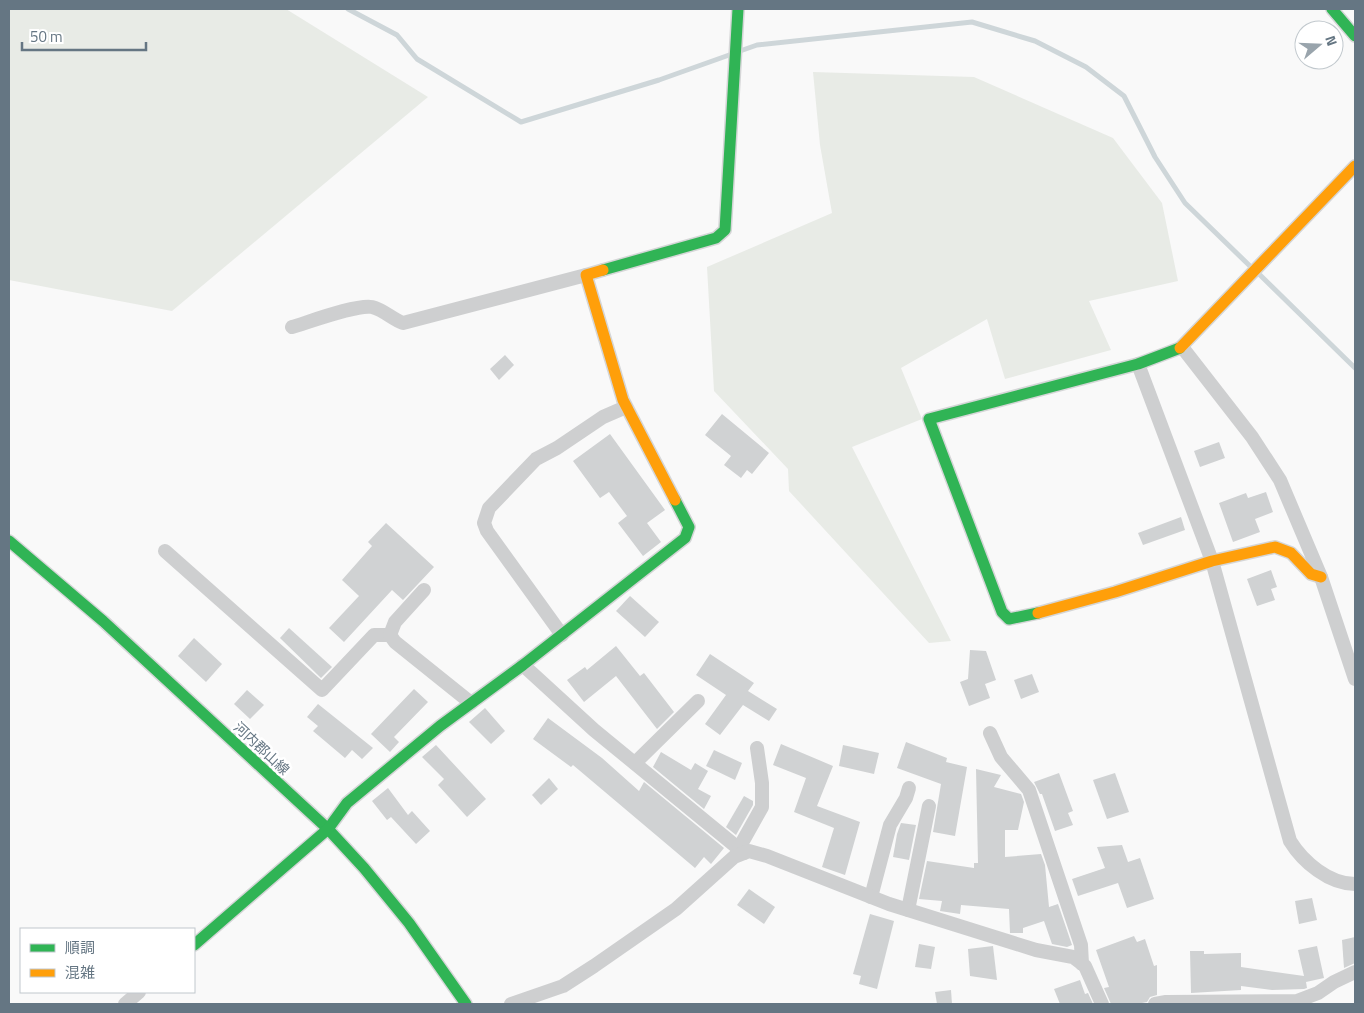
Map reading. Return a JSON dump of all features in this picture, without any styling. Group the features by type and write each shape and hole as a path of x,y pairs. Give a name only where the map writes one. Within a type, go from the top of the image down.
{"street":[{"path":"292,327 366,307 380,310 392,319 403,323 586,275 716,238 725,230 738,9"},
{"path":"1332,9 1355,36"},
{"path":"1321,577 1315,577 1291,553 1282,548 1275,547 1212,561 1115,592 1013,620 1005,617 930,419 1138,364 1182,347 1355,166"},
{"path":"195,944 328,829 347,803 440,726 675,549 688,533 687,522 626,407 586,275"},
{"path":"1182,347 1268,459 1287,495 1321,577 1355,678"},
{"path":"1138,364 1212,561 1290,841 1297,853 1318,871 1346,884 1355,884"},
{"path":"562,635 487,532 485,517 489,508 536,458 557,448 603,417 626,407"},
{"name":"河内郡山線","path":"9,541 103,621 328,829 364,868 409,923 466,1004"},
{"path":"165,551 322,690 374,635 390,635"},
{"path":"390,635 395,622 424,590"},
{"path":"390,635 395,642 472,703"},
{"path":"523,665 594,730 741,851 753,851 908,910 1036,950 1073,957 1082,964 1093,978 1102,1004"},
{"path":"635,763 698,701"},
{"path":"990,732 1001,757 1029,790 1081,944 1084,960 1082,964"},
{"path":"511,1004 563,986 589,970 658,923 741,851 762,807 762,783 757,748"},
{"path":"870,896 890,826 906,798 909,788"},
{"path":"908,910 929,806"},
{"path":"1155,1004 1166,1002 1297,1001 1318,993 1334,982 1355,972"},
{"path":"124,1004 138,993"}],"shaded area":[{"path":"9,9 286,9 428,97 172,311 9,280"},
{"path":"813,72 974,77 1113,138 1162,203 1178,281 1089,301 1111,350 1005,379 987,319 901,368 922,419 852,447 951,641 929,643 789,491 788,469 714,391 707,267 832,213 820,145"}],"building":[{"path":"505,355 514,365 499,380 490,369"},
{"path":"722,414 769,453 752,474 747,470 741,478 724,465 731,456 705,435"},
{"path":"610,434 665,510 647,523 661,542 643,556 618,523 627,516 609,492 600,498 573,461"},
{"path":"1219,442 1225,458 1200,467 1194,451"},
{"path":"1266,492 1273,512 1255,519 1260,532 1233,542 1219,503 1246,493 1248,498"},
{"path":"1181,517 1185,530 1143,545 1138,533"},
{"path":"386,523 434,567 403,600 392,590 344,642 329,628 359,596 342,580 372,546 368,542"},
{"path":"1271,570 1277,587 1271,589 1275,600 1257,606 1247,579"},
{"path":"630,596 659,622 645,637 616,611"},
{"path":"289,628 332,667 321,678 280,638"},
{"path":"194,638 222,664 206,682 178,656"},
{"path":"616,646 640,676 644,673 674,712 657,729 616,676 584,702 567,680 585,667 587,670"},
{"path":"970,650 986,651 996,680 985,684 990,698 969,706 960,682 968,679"},
{"path":"710,654 754,683 748,691 777,709 769,721 743,705 720,735 705,724 726,695 696,675"},
{"path":"1032,674 1039,692 1021,699 1014,680"},
{"path":"414,689 428,702 394,737 399,742 390,752 371,734"},
{"path":"247,690 264,705 250,719 234,704"},
{"path":"318,704 373,748 362,759 352,750 345,758 313,731 318,726 307,717"},
{"path":"485,708 505,731 491,744 469,722"},
{"path":"548,718 602,758 639,791 644,782 724,848 711,864 704,857 695,868 573,765 571,767 533,739"},
{"path":"906,742 947,758 946,762 967,767 955,836 933,832 941,784 897,768"},
{"path":"781,744 833,766 817,806 860,822 845,875 822,867 834,828 794,812 806,778 773,765"},
{"path":"436,745 486,799 467,817 438,785 444,779 422,757"},
{"path":"843,745 879,753 874,774 839,766"},
{"path":"714,750 742,763 735,780 706,766"},
{"path":"661,752 691,770 695,763 708,771 698,789 711,796 704,809 653,767"},
{"path":"976,769 1001,775 994,787 1021,794 1024,802 1018,830 1005,830 1005,857 1041,854 1045,865 1049,907 1058,904 1072,945 1067,947 1052,944 1044,921 1023,928 1023,933 1010,933 1009,909 961,905 960,914 940,911 942,901 919,899 927,861 974,868 974,863 978,863"},
{"path":"1059,773 1073,811 1068,813 1073,825 1055,831 1042,794 1040,794 1034,782"},
{"path":"1115,773 1129,812 1107,819 1093,780"},
{"path":"549,778 558,789 541,805 532,795"},
{"path":"388,788 408,815 412,811 430,831 416,844 391,817 387,820 372,801"},
{"path":"744,796 753,801 753,805 736,835 726,827"},
{"path":"901,823 916,825 909,860 893,857"},
{"path":"1122,845 1128,862 1140,858 1154,899 1127,908 1118,883 1078,896 1072,879 1105,868 1097,847"},
{"path":"749,889 775,907 764,924 737,905"},
{"path":"1312,898 1317,920 1299,924 1295,901"},
{"path":"870,914 894,921 877,989 859,984 861,976 853,974"},
{"path":"1134,936 1137,942 1145,939 1154,966 1157,965 1157,995 1150,997 1147,1002 1137,1004 1111,1004 1104,988 1109,987 1096,950"},
{"path":"1355,937 1355,963 1344,968 1342,940"},
{"path":"919,944 935,947 931,969 915,967"},
{"path":"993,946 997,980 970,976 968,949"},
{"path":"1317,946 1324,978 1306,982 1307,988 1272,990 1241,986 1241,990 1191,993 1190,951 1204,951 1204,954 1241,953 1241,967 1304,976 1298,950"},
{"path":"1080,980 1085,994 1088,993 1093,1004 1060,1004 1054,989"},
{"path":"951,990 952,1004 937,1004 935,992"}],"waterway":[{"path":"348,9 397,35 417,59 521,122 659,80 732,54"},
{"path":"740,51 757,45 972,22 1035,41 1086,67 1124,96 1155,157 1185,203 1252,268"},
{"path":"1258,273 1355,368"}],"traffic: fast":[{"path":"603,270 716,238 725,230 738,9"},
{"path":"1332,9 1355,36"},
{"path":"1038,613 1009,619 1002,612 929,419 1138,364 1180,348"},
{"path":"195,944 328,829 347,803 440,726 523,665 685,538 689,527 675,500"},
{"path":"9,541 103,621 328,829 364,868 409,923 466,1004"}],"traffic: slow":[{"path":"1180,348 1355,166"},
{"path":"603,270 586,275 623,400 675,500"},
{"path":"1038,613 1115,592 1212,561 1275,547 1291,553 1311,574 1321,577"}]}
